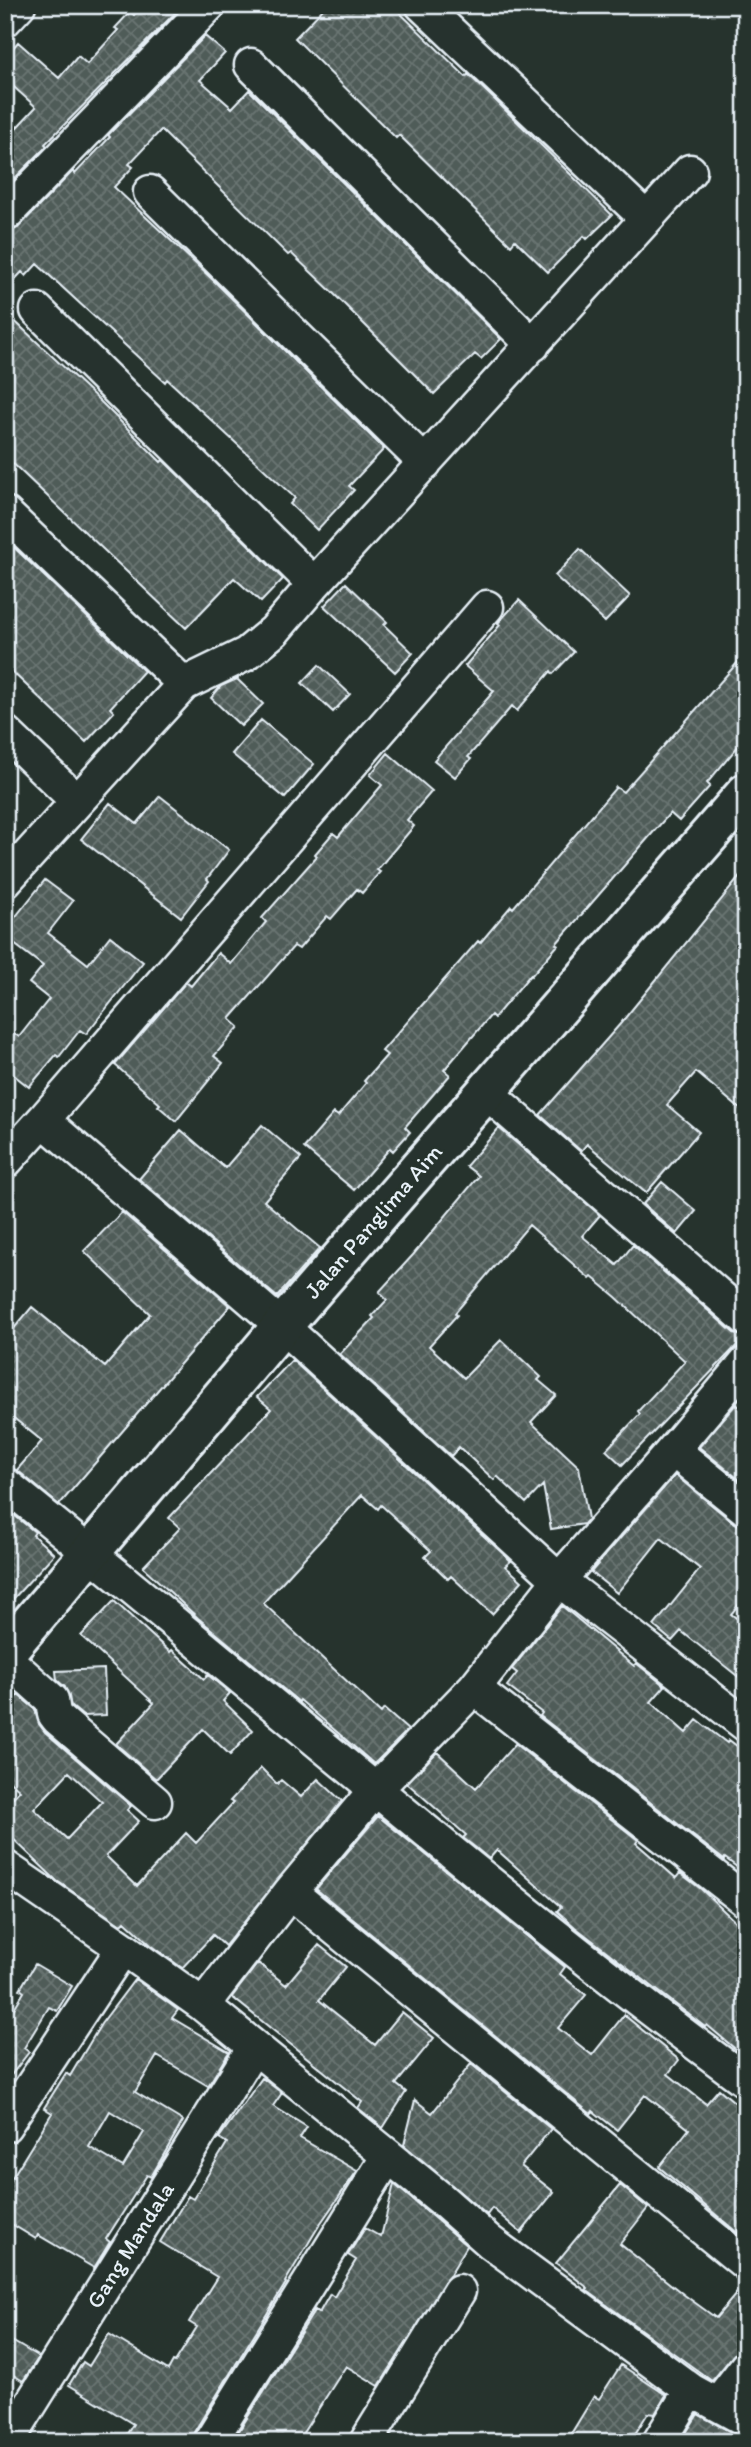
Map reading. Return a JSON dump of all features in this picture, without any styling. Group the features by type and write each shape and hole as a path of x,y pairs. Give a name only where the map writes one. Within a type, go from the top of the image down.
{"street":[{"path":"5,20 19,5"},
{"path":"5,215 209,5"},
{"path":"422,5 646,218"},
{"path":"251,65 533,345"},
{"path":"5,881 184,684 246,654 274,631 314,583 690,171"},
{"path":"150,192 425,463"},
{"path":"37,310 314,583"},
{"path":"5,513 184,684"},
{"path":"5,1162 487,607"},
{"path":"5,732 77,801"},
{"name":"Jalan Panglima Aim","path":"5,1656 89,1552 282,1326 746,793"},
{"path":"486,1092 746,1319"},
{"path":"43,1120 282,1326 559,1580 746,1725"},
{"path":"203,2006 290,1892 375,1790 474,1688 559,1580 746,1363"},
{"path":"673,1450 746,1509"},
{"path":"5,1484 375,1790 635,1999 746,2081"},
{"path":"5,1656 52,1700 57,1718 155,1802"},
{"path":"474,1688 746,1902"},
{"path":"5,1867 203,2006 440,2197 489,2242 705,2397 746,2420"},
{"path":"290,1892 746,2264"},
{"path":"5,2126 123,1948"},
{"name":"Gang Mandala","path":"7,2442 254,2048"},
{"path":"210,2442 388,2157"},
{"path":"366,2442 459,2291"},
{"path":"659,2442 705,2397 746,2367"}],"building":[{"path":"143,5 183,5 5,188 5,140 36,107 5,79 5,57 18,42 59,78 78,56 87,64 118,30 115,28 130,12 134,15"},
{"path":"327,5 392,5 466,77 468,74 612,215 587,239 584,236 548,272 515,240 511,245 399,135 396,138 295,38"},
{"path":"205,36 225,53 200,80 232,108 249,90 501,339 481,359 475,354 434,394 332,292 291,253 288,255 161,130 129,164 133,167 114,187 215,282 384,449 349,486 354,490 317,530 290,504 295,498 167,379 165,382 37,264 26,276 22,272 5,290 5,233 18,228 73,171 75,174 110,137 108,135"},
{"path":"5,312 161,462 163,460 283,579 261,602 234,578 186,628 5,456"},
{"path":"5,539 144,671 110,708 114,712 86,742 5,665"},
{"path":"580,549 630,596 605,622 555,576"},
{"path":"346,583 387,622 384,625 413,653 395,672 324,606"},
{"path":"519,600 574,652 553,674 551,671 517,711 512,706 468,757 471,759 455,777 434,760 494,691 465,666"},
{"path":"746,653 746,737 707,783 710,786 679,821 670,813 494,1018 491,1015 444,1070 450,1075 405,1127 410,1132 393,1151 390,1148 354,1190 304,1148 334,1113 338,1116 366,1083 364,1081 387,1055 382,1051 478,941 480,943 511,906 513,908 616,787 623,792"},
{"path":"319,665 350,694 333,712 302,683"},
{"path":"237,679 263,704 241,726 211,698 221,686"},
{"path":"261,720 314,764 285,798 232,754"},
{"path":"388,753 432,791 407,820 414,826 377,870 380,872 362,893 357,889 331,919 327,916 299,949 294,946 230,1019 239,1027 214,1056 223,1063 176,1121 115,1065 186,982 191,986 218,953 231,964 266,922 262,918 317,856 315,854 333,833 338,837 382,785 370,775"},
{"path":"160,796 229,850 181,917 81,839 110,803 137,824"},
{"path":"746,869 746,1114 696,1072 667,1105 699,1132 646,1193 587,1144 581,1151 540,1115 621,1023"},
{"path":"45,880 73,901 48,933 88,964 110,936 143,962 86,1034 80,1030 59,1057 56,1055 29,1087 5,1068 5,1027 19,1037 49,999 29,983 43,966 5,937 5,930"},
{"path":"262,1125 301,1158 264,1201 320,1248 277,1297 139,1179 181,1130 225,1168"},
{"path":"499,1128 600,1215 582,1236 617,1265 633,1245 734,1333 745,1337 622,1465 606,1450 685,1361 616,1297 592,1277 590,1279 529,1225 429,1346 464,1378 501,1340 541,1377 538,1380 556,1395 531,1422 579,1467 588,1519 584,1524 551,1529 543,1485 526,1503 497,1476 494,1480 459,1447 451,1456 340,1354 387,1300 379,1292 479,1176 466,1166"},
{"path":"662,1182 696,1211 677,1234 643,1204"},
{"path":"122,1212 230,1306 59,1505 17,1470 42,1441 5,1411 5,1339 32,1307 105,1367 150,1314 84,1251"},
{"path":"292,1360 511,1561 505,1566 522,1581 492,1614 451,1576 448,1579 425,1557 431,1551 381,1505 378,1509 362,1495 263,1603 381,1713 384,1709 408,1730 374,1764 198,1618 143,1567 180,1528 169,1518 271,1409 257,1397"},
{"path":"736,1404 746,1412 746,1485 699,1447"},
{"path":"675,1475 734,1523 746,1527 746,1596 731,1614 746,1625 746,1683 681,1631 672,1641 654,1626 700,1569 661,1538 617,1593 591,1572"},
{"path":"5,1508 35,1532 33,1535 54,1554 5,1608"},
{"path":"114,1601 204,1679 208,1675 230,1693 223,1701 253,1730 230,1755 203,1729 156,1779 116,1744 154,1703 81,1636"},
{"path":"562,1606 634,1666 636,1663 665,1686 651,1702 686,1733 697,1720 727,1743 729,1740 746,1753 746,1874 725,1858 724,1860 540,1716 542,1713 507,1686 517,1673 512,1669"},
{"path":"104,1669 106,1715 83,1716 71,1706 65,1687 57,1680 56,1671"},
{"path":"18,1695 35,1709 39,1724 45,1732 131,1806 127,1810 139,1821 106,1856 137,1886 186,1833 196,1843 261,1768 277,1784 281,1780 301,1797 318,1779 342,1801 225,1946 213,1935 182,1968 125,1921 121,1925 57,1881 5,1831 5,1806 20,1790 5,1777 5,1708","holes":["69,1772 102,1802 67,1839 34,1809"]},
{"path":"515,1744 638,1840 636,1843 676,1878 680,1873 701,1889 746,1932 746,2058 707,2025 705,2027 575,1927 557,1911 561,1907 497,1850 489,1859 463,1838 466,1835 407,1783 437,1752 476,1788"},
{"path":"378,1816 565,1967 560,1974 586,1995 558,2028 592,2055 624,2015 679,2060 668,2074 706,2104 719,2089 746,2112 746,2240 659,2167 689,2129 645,2095 617,2130 593,2111 591,2114 316,1889"},
{"path":"319,1945 346,1967 319,2000 375,2045 402,2012 434,2038 396,2084 406,2092 383,2128 358,2108 362,2102 232,1997 258,1963 286,1985"},
{"path":"35,1964 72,1986 57,2011 49,2007 24,2048 29,2052 5,2083 5,2023 24,1992 20,1989"},
{"path":"135,1979 178,2010 172,2018 229,2052 208,2086 157,2056 135,2092 183,2121 151,2177 147,2175 106,2239 110,2242 94,2268 38,2235 36,2239 5,2220 5,2189 52,2113 44,2108 66,2073 70,2076 101,2024","holes":["110,2111 144,2132 123,2167 89,2147"]},
{"path":"471,2064 551,2129 521,2166 554,2192 521,2233 492,2208 487,2215 404,2145 415,2100 432,2113"},
{"path":"262,2078 282,2093 273,2106 307,2127 300,2138 357,2171 320,2224 194,2432 192,2442 122,2442 133,2424 69,2385 83,2362 89,2366 109,2334 168,2370 173,2361 175,2362 197,2327 189,2322 217,2277 160,2242 188,2196 193,2199 227,2143 219,2138"},
{"path":"394,2184 467,2246 449,2276 379,2386 346,2366 297,2442 232,2442 315,2310 319,2313 330,2294 334,2297 356,2260 348,2255 365,2228 381,2237"},
{"path":"620,2185 648,2208 620,2244 683,2294 716,2318 746,2282 746,2340 712,2381 586,2290 588,2288 556,2263"},
{"path":"5,2337 39,2357 23,2381 5,2370"},
{"path":"621,2365 666,2395 655,2414 648,2413 630,2442 566,2442 594,2396 599,2399"},
{"path":"698,2414 746,2442 699,2442 686,2433"}]}
